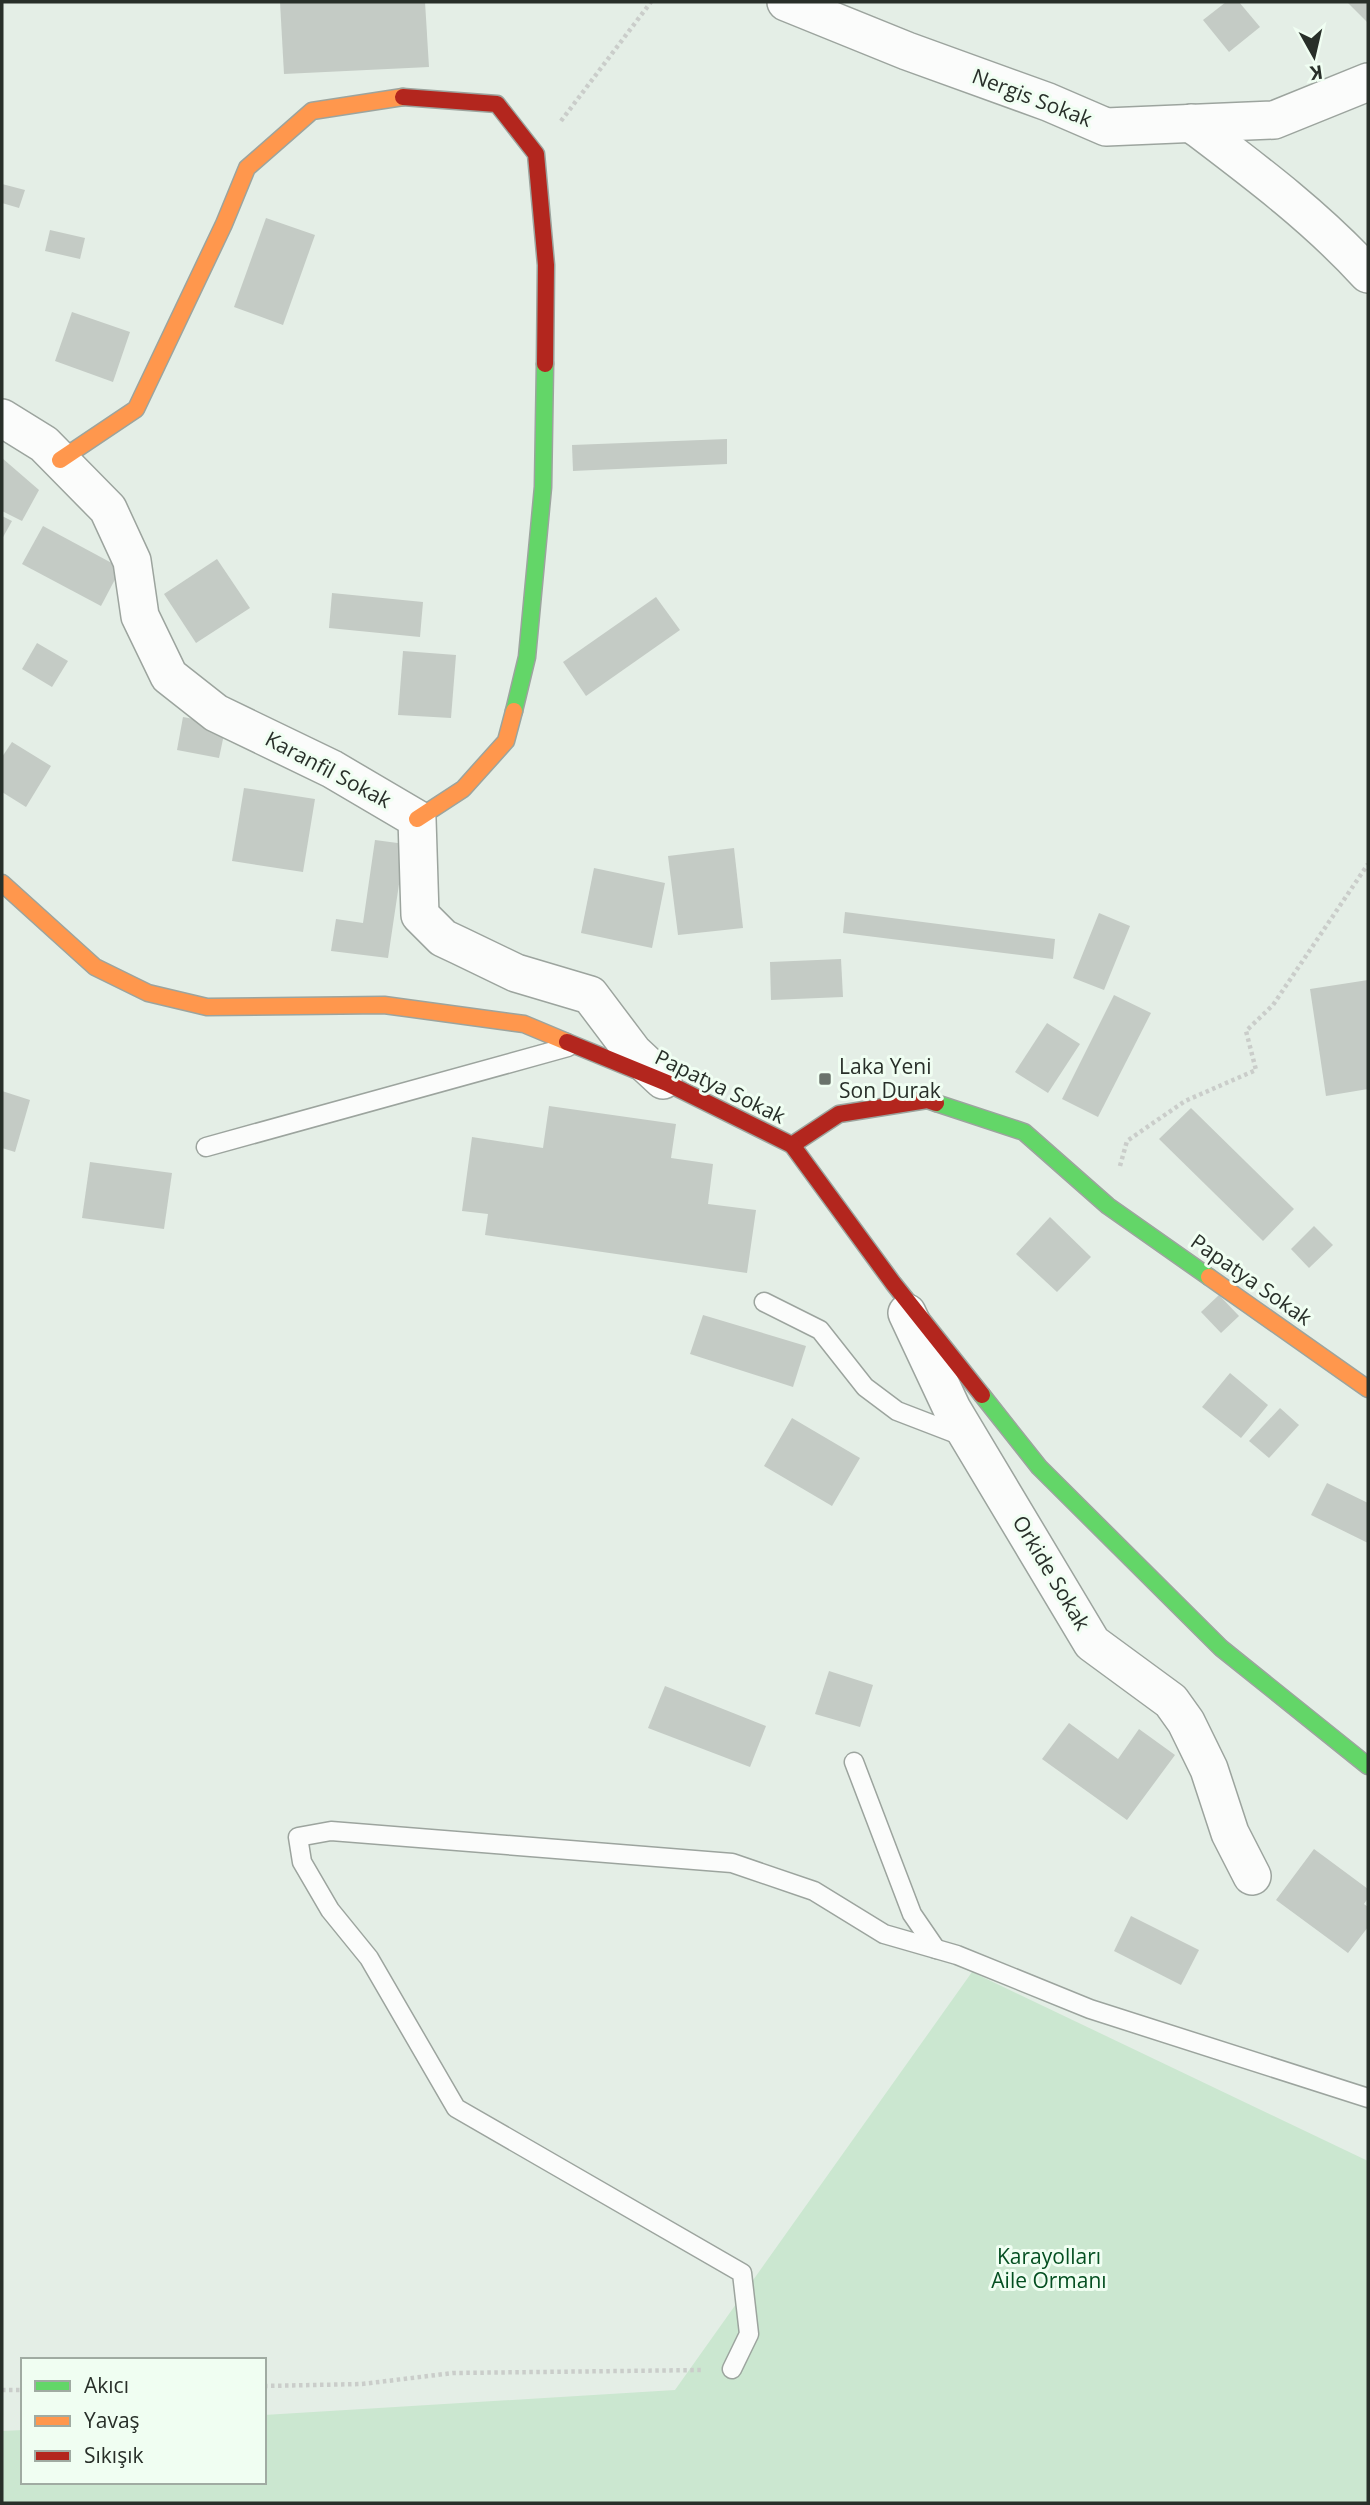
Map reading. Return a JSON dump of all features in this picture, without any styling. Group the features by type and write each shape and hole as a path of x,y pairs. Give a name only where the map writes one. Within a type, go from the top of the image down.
{"street":[{"name":"Nergis Sokak","path":"786,2 907,51 1048,102 1106,127 1274,120 1368,82"},
{"path":"60,460 136,409 225,224 247,168 312,111 410,96 497,104 537,154 546,265 543,487 527,657 506,741 463,789 417,819 420,915 443,938 516,972 590,995 633,1052 667,1083"},
{"path":"1191,123 1296,203 1341,244 1368,274"},
{"name":"Karanfil Sokak","path":"2,418 44,444 108,509 132,561 140,616 169,676 216,713 332,769 417,819"},
{"name":"Papatya Sokak","path":"2,883 95,967 148,993 207,1007 384,1005 524,1024 667,1083 792,1145 839,1114 927,1100 1024,1132 1108,1206 1368,1389"},
{"name":"Orkide Sokak","path":"792,1145 893,1283 1039,1467 1221,1648 1368,1766"},
{"name":"Orkide Sokak","path":"893,1283 952,1409 1092,1643 1171,1702 1186,1722 1209,1769 1230,1833 1252,1876"}],"lane":[{"path":"206,1147 575,1045"},
{"path":"764,1302 820,1329 865,1387 897,1411 970,1439"},
{"path":"854,1762 912,1914 936,1949"},
{"path":"732,2369 749,2334 742,2273 456,2108 369,1958 330,1910 302,1862 298,1837 331,1831 732,1863 814,1891 884,1934 957,1955 1090,2009 1368,2098"}],"path":[{"path":"537,154 651,2"},
{"path":"1108,1206 1127,1141 1185,1101 1256,1070 1247,1031 1273,1005 1368,864"},
{"path":"266,2386 362,2384 453,2373 732,2369"},
{"path":"2,2390 21,2390"}],"green space":[{"name":"Karayolları Aile Ormanı","path":"972,1972 1368,2161 1368,2503 2,2503 2,2431 21,2430 21,2484 266,2484 266,2415 675,2390"}],"building":[{"path":"280,2 425,2 429,67 284,74"},
{"path":"1226,2 1239,2 1260,27 1229,52 1203,20"},
{"path":"1347,2 1368,2 1368,23"},
{"path":"2,184 25,190 19,208 2,203"},
{"path":"266,218 315,235 283,325 234,307"},
{"path":"50,230 85,238 80,259 45,251"},
{"path":"72,312 130,332 113,382 55,361"},
{"path":"727,439 727,464 573,471 572,445"},
{"path":"2,458 39,490 22,521 2,511"},
{"path":"2,516 12,521 2,539"},
{"path":"43,526 121,568 101,606 22,564"},
{"path":"217,559 250,608 196,643 164,594"},
{"path":"332,593 423,602 420,637 329,628"},
{"path":"656,597 680,630 586,696 563,662"},
{"path":"37,643 68,661 52,687 22,669"},
{"path":"403,651 456,655 451,718 398,715"},
{"path":"183,717 226,725 219,758 177,750"},
{"path":"12,742 51,766 26,807 2,792 2,757"},
{"path":"244,788 315,799 303,872 232,861"},
{"path":"375,840 405,844 388,958 331,951 336,919 363,923"},
{"path":"734,848 743,928 678,935 668,856"},
{"path":"594,868 665,883 652,948 581,933"},
{"path":"845,912 1055,939 1053,959 843,933"},
{"path":"1099,913 1130,926 1104,990 1073,978"},
{"path":"841,959 843,997 771,1000 770,962"},
{"path":"1368,980 1368,1089 1326,1096 1310,989"},
{"path":"1114,995 1151,1013 1098,1117 1062,1099"},
{"path":"1047,1023 1080,1044 1048,1093 1015,1072"},
{"path":"2,1091 30,1100 15,1152 2,1148"},
{"path":"549,1106 676,1124 671,1158 713,1164 708,1204 756,1210 747,1273 485,1235 488,1214 462,1211 472,1137 543,1148"},
{"path":"1191,1108 1294,1209 1263,1241 1159,1139"},
{"path":"90,1162 172,1173 164,1229 82,1218"},
{"path":"1050,1217 1091,1257 1057,1292 1016,1254"},
{"path":"1314,1226 1333,1245 1309,1268 1291,1249"},
{"path":"1219,1295 1239,1316 1221,1333 1201,1312"},
{"path":"703,1315 806,1346 793,1387 690,1354"},
{"path":"1230,1373 1268,1405 1241,1438 1202,1407"},
{"path":"1280,1408 1299,1425 1269,1458 1249,1441"},
{"path":"792,1418 860,1458 832,1506 764,1466"},
{"path":"1327,1483 1368,1503 1368,1543 1311,1515"},
{"path":"829,1671 873,1685 860,1727 815,1714"},
{"path":"665,1686 766,1726 750,1767 648,1728"},
{"path":"1069,1723 1118,1759 1139,1729 1175,1755 1127,1820 1042,1759"},
{"path":"1314,1849 1368,1889 1368,1898 1364,1904 1368,1907 1368,1927 1348,1953 1276,1900"},
{"path":"1131,1916 1199,1950 1181,1985 1114,1951"}],"traffic: fast":[{"path":"514,711 527,657 543,487 545,364"},
{"path":"936,1103 1024,1132 1108,1206 1209,1277"},
{"path":"982,1395 1039,1467 1221,1648 1368,1766"}],"traffic: slow":[{"path":"60,460 136,409 224,224 247,168 312,111 403,97"},
{"path":"417,819 463,789 506,741 514,711"},
{"path":"2,883 95,967 148,993 207,1007 384,1005 524,1024 567,1042"},
{"path":"1209,1277 1368,1389"}],"traffic: jam":[{"path":"403,97 497,104 536,154 546,265 545,364"},
{"path":"567,1042 667,1083 792,1145 839,1114 927,1100 936,1103"},
{"path":"792,1145 893,1283 982,1395"}],"place":[{"name":"Laka Yeni Son Durak","path":"825,1079"}]}
